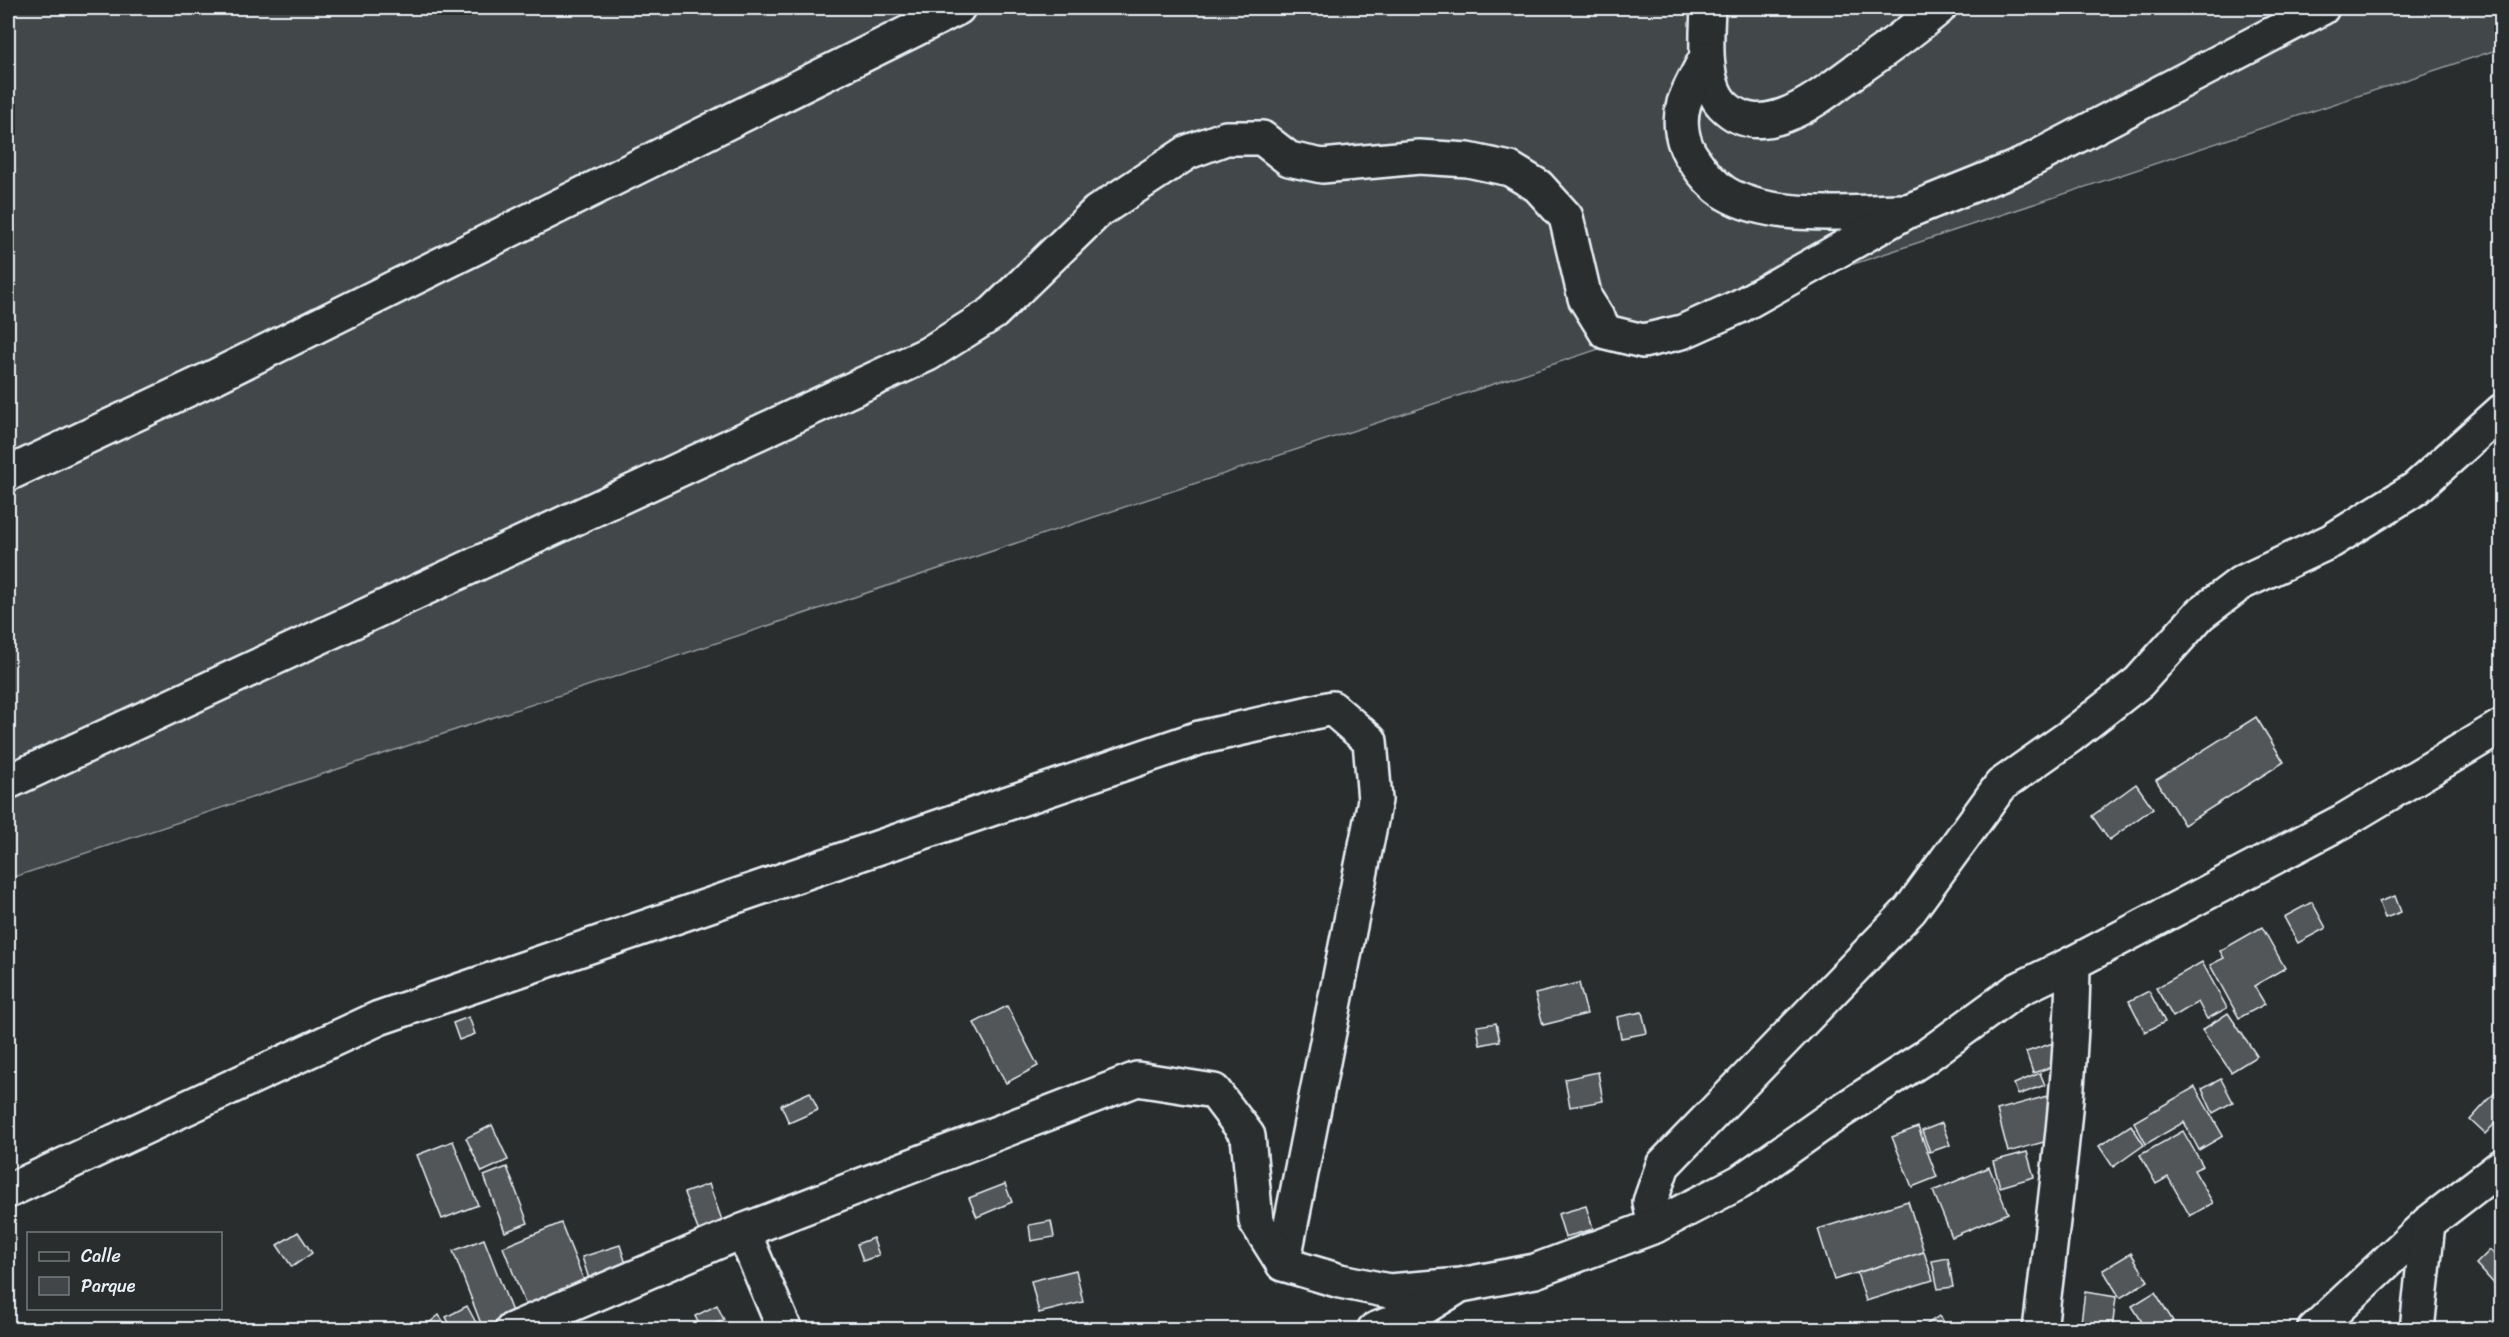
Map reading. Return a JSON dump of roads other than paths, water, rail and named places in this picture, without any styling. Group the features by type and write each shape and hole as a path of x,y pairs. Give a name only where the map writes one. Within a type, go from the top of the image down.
{"street":[{"path":"8,474 223,372 958,8"},
{"path":"1708,8 1706,58 1711,81 1722,104 1744,119 1777,118 1807,106 1939,8"},
{"path":"8,782 928,354 993,313 1097,213 1188,152 1226,138 1262,138 1289,159 1322,166 1419,157 1468,160 1510,169 1538,186 1566,217 1586,298 1606,332 1643,341 1682,332 1740,306 1908,211 2020,166 2322,8"},
{"path":"1706,58 1684,104 1681,130 1688,152 1703,173 1725,193 1759,206 1804,213 1908,211"},
{"path":"1655,1226 1650,1202 1663,1165 1910,910 2001,785 2069,737 2139,682 2200,614 2241,583 2331,541 2415,489 2502,411"},
{"path":"8,1191 379,1018 1200,738 1332,708 1370,741 1375,800 1283,1264"},
{"path":"512,1329 743,1231 1137,1079 1214,1091 1248,1136 1256,1221 1283,1264 1340,1281 1389,1292 1461,1285 1535,1271 1655,1226 1740,1182 1838,1113 1925,1057 2017,990 2073,963 2343,821 2502,726"},
{"path":"2040,1329 2059,1166 2073,1008 2073,963"},
{"path":"2320,1326 2428,1223 2502,1166"},
{"path":"2417,1329 2428,1223"},
{"path":"743,1231 785,1329"},
{"path":"1374,1329 1410,1316 1461,1285"}]}
